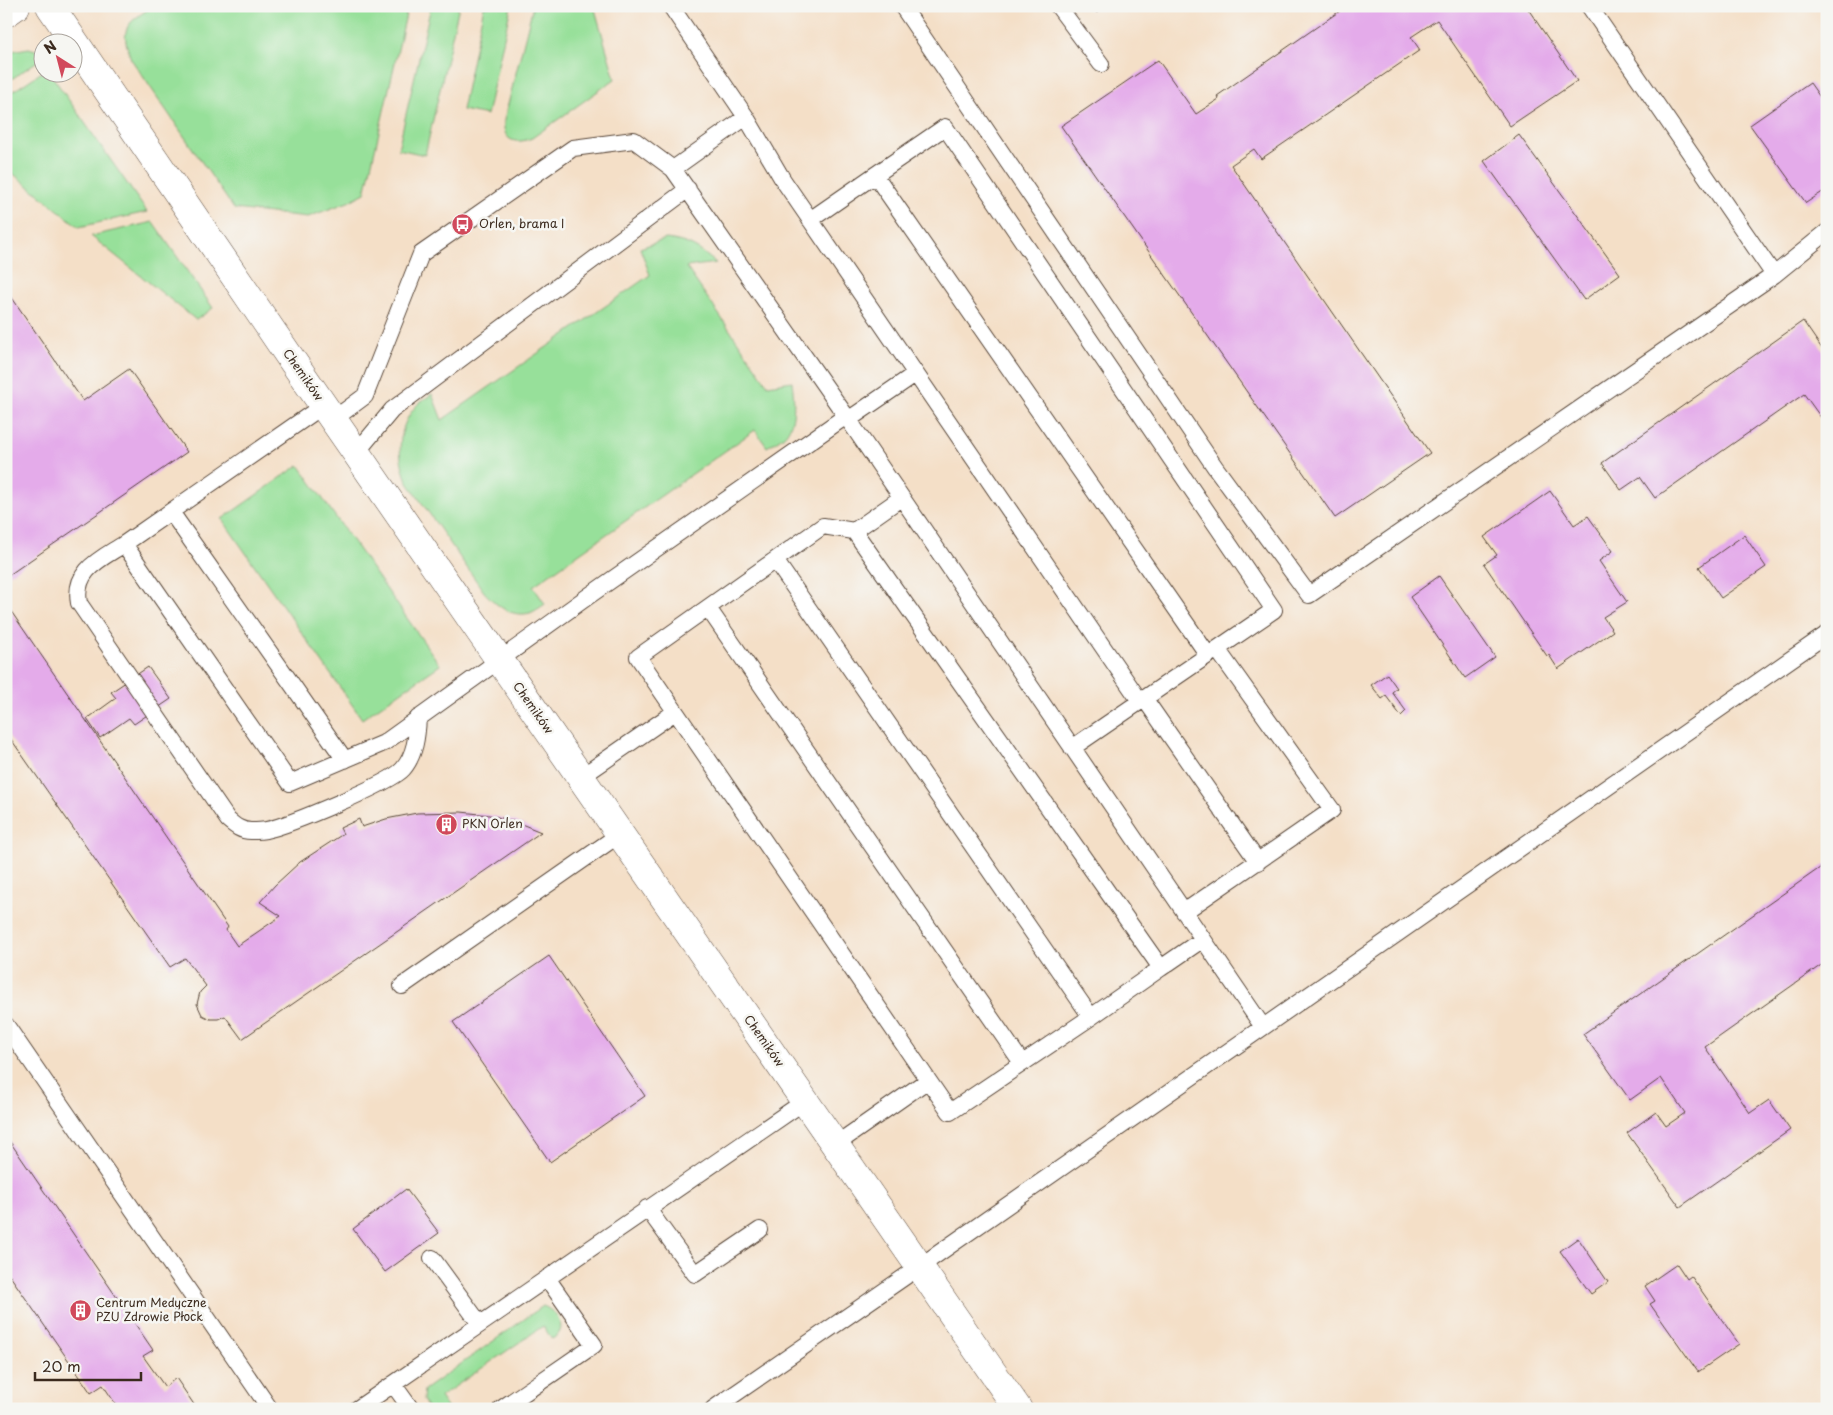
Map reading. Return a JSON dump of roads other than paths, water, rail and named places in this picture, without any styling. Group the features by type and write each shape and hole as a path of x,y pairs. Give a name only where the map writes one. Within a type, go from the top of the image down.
{"street":[{"path":"6,13 16,6"},
{"name":"Chemików","path":"50,6 1018,1409"}],"lane":[{"path":"674,6 672,8 746,117 783,180 810,220 1142,700 1258,862"},
{"path":"902,6 1215,467 1308,596 1774,275 1827,232"},
{"path":"1058,6 1101,64"},
{"path":"1589,6 1774,275"},
{"path":"673,168 746,117"},
{"path":"810,220 945,127 1274,610 1072,748"},
{"path":"418,718 417,736 412,754 402,770 344,800 282,825 266,830 249,832 236,828 228,820 79,603 78,589 83,574 171,512 329,412 365,396 421,254 574,148 634,140 673,168 688,189 1264,1027"},
{"path":"875,175 1213,652 1332,810 1184,912"},
{"path":"357,452 392,410 688,189"},
{"path":"124,544 290,783 384,743 847,418 916,374"},
{"path":"901,498 854,530 823,526 638,657 675,712 950,1112 1203,939"},
{"path":"171,512 345,760"},
{"path":"854,530 1161,968"},
{"path":"775,560 1091,1017"},
{"path":"708,608 1022,1064"},
{"path":"713,1409 1827,634"},
{"path":"581,777 675,712"},
{"path":"402,986 620,834"},
{"path":"6,1025 270,1409"},
{"path":"835,1145 928,1080"},
{"path":"357,1409 805,1101"},
{"path":"647,1208 695,1274 760,1230"},
{"path":"432,1258 480,1324"},
{"path":"501,1409 594,1345 546,1278"},
{"path":"393,1384 411,1409"}],"place":[{"name":"Orlen, brama I","path":"463,224"},
{"name":"PKN Orlen","path":"446,824"},
{"name":"Centrum Medyczne PZU Zdrowie Płock","path":"80,1310"}]}
